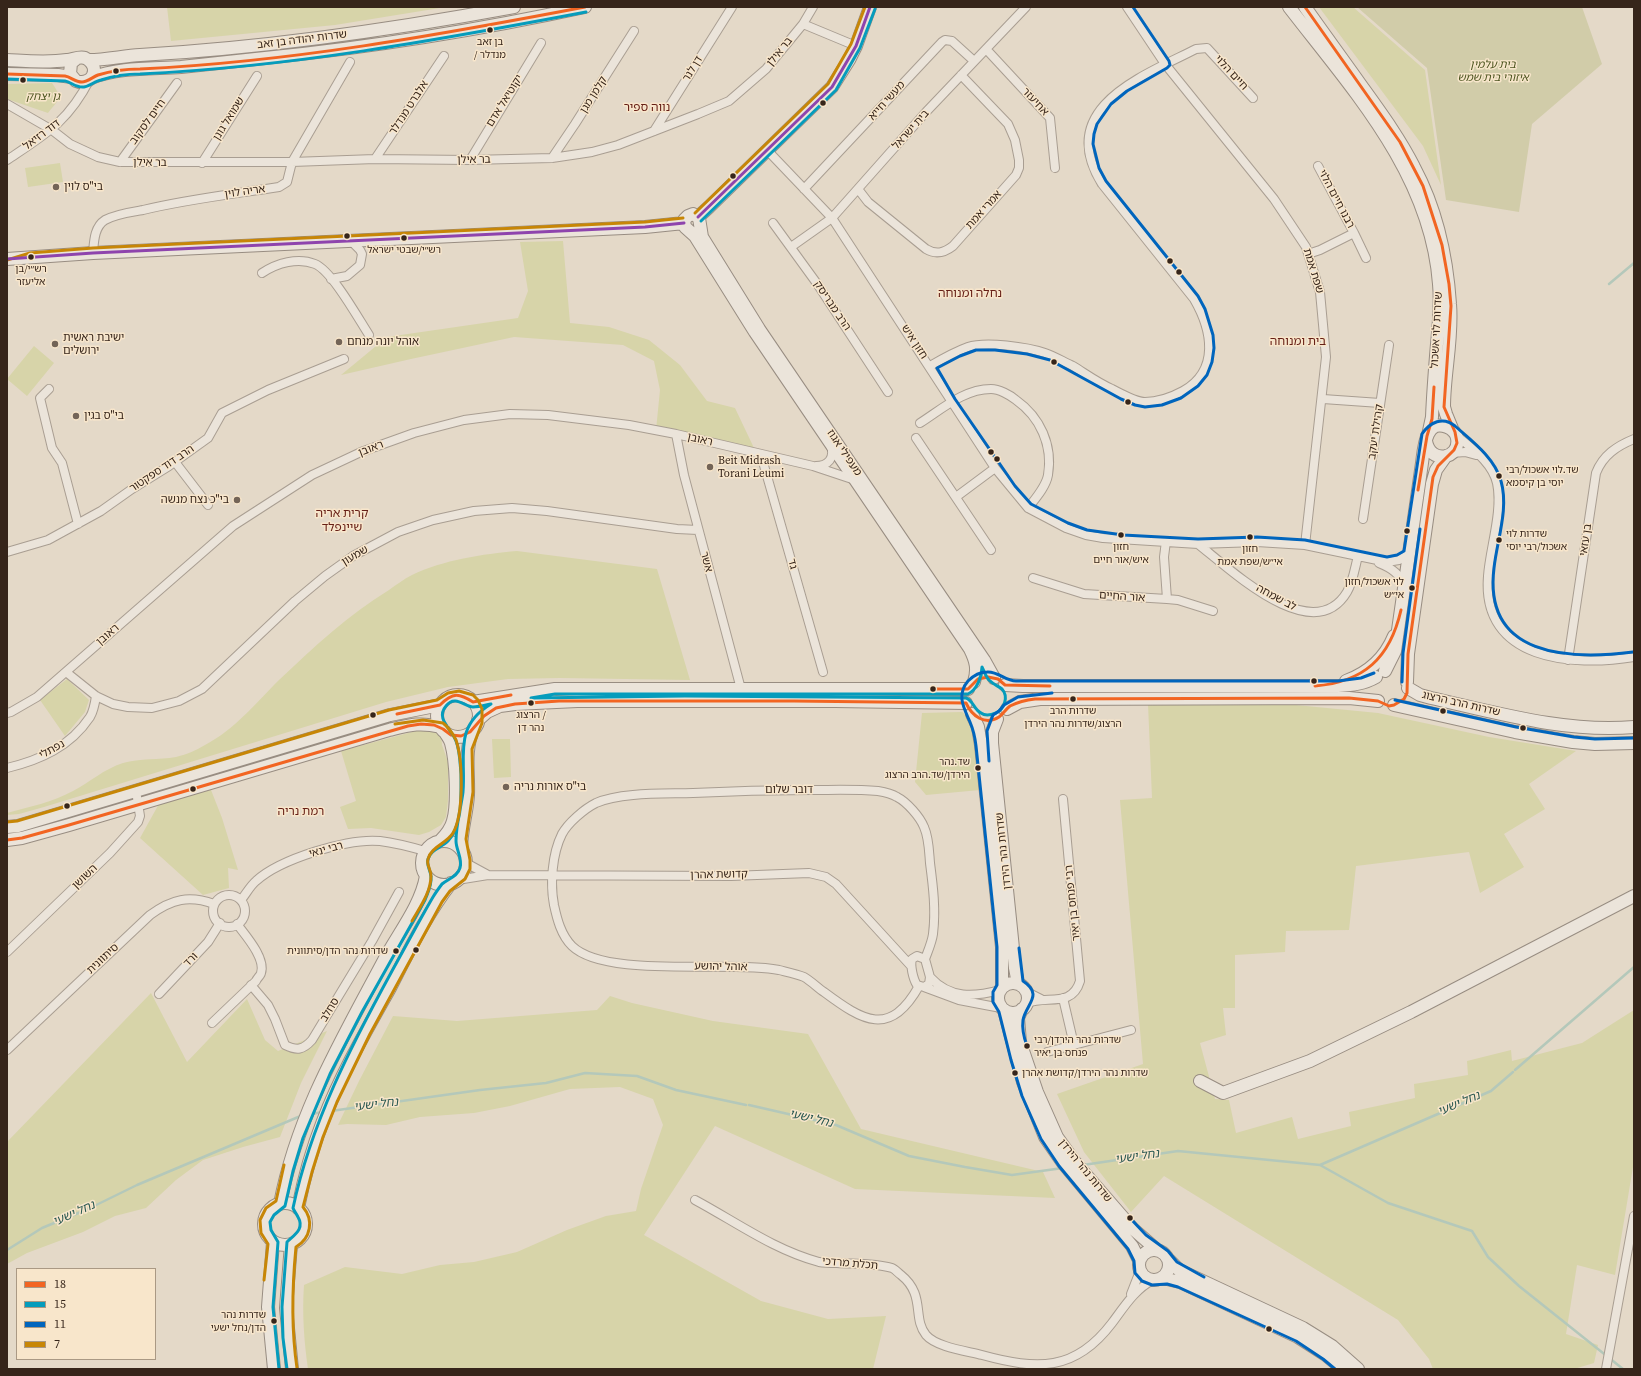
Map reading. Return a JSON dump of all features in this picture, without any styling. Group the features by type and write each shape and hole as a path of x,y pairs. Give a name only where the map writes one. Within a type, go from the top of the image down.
{"main road":[{"name":"שדרות יהודה בן זאב","path":"89,60 187,52 339,36 434,22 514,7"},
{"name":"שדרות יהודה בן זאב","path":"91,78 99,75 136,69 196,65 348,49 436,35 584,7"},
{"path":"7,259 93,253 352,242 693,224 766,150 832,87 856,46 870,7"},
{"name":"שדרות לוי אשכול","path":"1289,7 1370,113 1393,148 1416,191 1428,228 1438,267 1440,306 1432,417 1427,436 1395,651 1381,674"},
{"name":"שדרות לוי אשכול","path":"1305,7 1383,116 1407,154 1423,186 1442,245 1449,284 1451,306 1444,407 1455,433"},
{"path":"7,60 60,61 82,58 89,60 92,63 94,70 91,78 83,82 58,75 7,74"},
{"path":"72,78 69,67 76,59"},
{"name":"מעפילי אגוז","path":"693,224 755,332 972,653 977,668 971,685"},
{"name":"מעפילי אגוז","path":"693,224 700,232 759,329 984,660 994,678"},
{"path":"7,265 31,258"},
{"path":"1007,709 1020,702 1040,698 1349,698 1378,702 1388,706 1394,705 1404,699 1407,685 1408,654 1432,484 1436,470 1449,455 1457,443 1455,433 1446,426 1437,426 1427,436 1429,451 1436,456 1449,455"},
{"path":"1328,686 1363,674 1379,660 1392,642 1400,622"},
{"path":"473,702 555,689 741,689 971,685 983,677 994,678 1005,685 1023,686 1328,686 1359,684 1368,682 1381,674 1396,671 1400,674 1407,685"},
{"path":"1378,702 1372,687 1381,674"},
{"path":"971,685 966,703 972,714 984,720 997,719 1003,715 1007,709 1010,697 1005,685"},
{"name":"שדרות הרב הרצוג","path":"1407,685 1420,695 1431,698 1553,724 1595,729 1634,727"},
{"path":"280,1204 306,1113 321,1080 392,946 419,899 425,885 426,876 422,864 425,851 429,846 440,841 449,831 453,820 455,804 453,753 450,741 443,730 437,715 440,705 444,700 456,695 462,696 473,702 479,713 476,725 468,742 468,796 461,838 461,848 466,858 465,870 441,896 422,928 341,1078 315,1142 307,1167 298,1208"},
{"path":"7,840 22,838 56,829 414,724 426,724 456,736 467,735 487,712 500,706 577,701 835,701 966,703"},
{"path":"7,828 390,715 440,705"},
{"name":"שדרות הרב הרצוג","path":"1394,705 1558,740 1595,744 1634,743"},
{"name":"שדרות נהר הירדן","path":"972,714 978,727 981,745 1002,947 1001,988"},
{"name":"שדרות נהר הירדן","path":"997,719 992,732 992,744 1015,968 1023,997 1018,1018 1020,1042 1051,1137 1112,1204 1133,1230 1157,1250"},
{"path":"440,841 454,843 461,848"},
{"path":"426,876 430,880 440,884 454,882"},
{"path":"1200,1082 1223,1092 1310,1061 1411,1012 1634,896"},
{"path":"1010,983 1023,997 1013,1013 1003,1009 998,1001 1001,988 1010,983"},
{"name":"שדרות נהר הירדן","path":"1003,1009 1025,1088 1063,1163 1132,1246 1140,1266"},
{"path":"280,1204 286,1204 298,1208 305,1218 305,1229 300,1238 291,1244 282,1245 273,1242 265,1231 266,1217 274,1207 280,1204"},
{"path":"273,1242 268,1307 274,1369"},
{"path":"291,1244 286,1308 292,1369"},
{"path":"1343,1369 1326,1355 1298,1337 1180,1282 1145,1277 1140,1266 1144,1253 1153,1249 1157,1250 1165,1255 1179,1270 1303,1328 1332,1346 1358,1369"},
{"path":"1156,1279 1166,1273 1169,1264 1168,1259"}],"street":[{"name":"דן לנר","path":"654,131 732,7"},
{"name":"בר אילן","path":"7,104 52,130 70,144 98,157 120,162 202,163 552,158 592,152 618,145 729,101 766,69 803,24 813,7"},
{"name":"בית ישראל","path":"791,247 832,218 961,75 1026,7"},
{"name":"שפת אמת","path":"1127,7 1164,64 1274,199 1306,247 1320,292 1326,357 1323,398 1304,545"},
{"path":"803,24 856,46"},
{"name":"קלמן מגן","path":"552,158 634,31"},
{"name":"מעשי חייא","path":"804,190 942,42 948,39 952,41 974,61"},
{"name":"יקוטיאל אדם","path":"470,160 541,43"},
{"name":"חיים הלוי","path":"1164,64 1196,49 1207,48 1253,98"},
{"name":"אחיעזר","path":"986,50 1050,118 1055,168"},
{"name":"אלברט מנדלר","path":"375,160 444,56"},
{"name":"אריה לוין","path":"93,253 94,239 97,229 105,221 121,215 192,200 279,187 286,182 292,162 350,62"},
{"path":"930,366 951,354 969,347 988,344 1045,353 1072,366 1099,384 1144,402 1171,397 1193,385 1206,367 1209,354 1210,342 1203,314 1194,299 1102,184 1094,171 1088,148 1090,124 1097,112 1120,90 1164,64"},
{"name":"אמרי אמת","path":"858,189 868,202 926,249 937,253 947,251 953,246 1016,175 1019,168 1015,140 1008,124 961,75"},
{"name":"שמואל גונן","path":"202,163 257,76"},
{"path":"72,78 77,92 74,106"},
{"name":"דוד רזיאל","path":"7,160 52,130 74,106 91,78"},
{"name":"חיים לסקוב","path":"120,162 177,83"},
{"name":"חזון איש","path":"766,150 832,218 930,366 995,468 1028,508 1066,528 1086,535 1123,540 1166,541 1198,544 1257,542 1304,545 1373,560 1392,562 1404,558 1409,554"},
{"name":"רבנו חיים הלוי","path":"1318,166 1366,258"},
{"name":"הרב מבריסק","path":"773,223 791,247 888,392"},
{"name":"רבנו חיים הלוי","path":"1308,254 1320,250 1354,233"},
{"path":"331,279 347,276 360,265 362,254 352,242"},
{"path":"262,273 281,263 300,262 316,264 331,279 369,335"},
{"name":"קהילת יעקב","path":"1363,519 1389,345"},
{"name":"הרב דוד ספקטור","path":"7,552 48,540 101,511 132,489 175,462 208,438 222,413 268,390 306,376 344,359"},
{"path":"49,389 40,398 52,448 62,463 78,524"},
{"path":"920,423 952,402 969,393 993,389 1011,395 1036,419 1044,435 1048,456 1048,475 1043,487 1028,508"},
{"path":"1323,398 1380,403"},
{"name":"ראובן","path":"7,713 37,697 233,526 312,476 361,452 428,429 464,420 510,414 548,415 629,425 676,434 761,455 814,466 857,481"},
{"path":"1455,433 1482,458 1493,473 1497,483 1497,517 1488,578 1490,602 1493,614 1504,631 1522,647 1543,656 1568,660 1605,661 1634,657"},
{"name":"אשר","path":"676,434 684,475 698,530 741,689"},
{"path":"916,438 992,550"},
{"name":"בן עזאי","path":"1568,660 1596,473 1599,465 1608,454 1617,447 1634,439"},
{"path":"814,466 822,466 829,462 832,454 830,442"},
{"path":"1449,455 1465,452 1482,458"},
{"name":"גד","path":"761,455 824,672"},
{"path":"175,462 208,505"},
{"path":"956,497 995,468"},
{"name":"שמעון","path":"66,672 96,696 113,704 128,707 152,708 179,701 202,689 295,601 347,560 398,532 433,520 474,511 512,508 547,511 677,529 698,530"},
{"path":"1166,541 1164,557 1167,599"},
{"name":"לב שמחה","path":"1198,544 1260,592 1288,607 1304,612 1323,611 1336,605 1348,591 1358,556"},
{"name":"חזון איש","path":"1373,560 1396,572 1402,580 1404,588"},
{"name":"אור החיים","path":"1033,578 1084,594 1178,600 1213,611"},
{"name":"נפתלי","path":"7,768 25,764 49,754 68,742 91,716 96,696"},
{"name":"דובר שלום","path":"551,876 562,834 586,809 596,803 612,799 662,794 758,790 880,791 898,797 906,804 923,825 928,841 935,903 933,936 925,959"},
{"name":"השושן","path":"7,952 110,853 138,822 140,816 136,791"},
{"name":"רבי פנחס בן יאיר","path":"1063,799 1080,974 1080,981 1075,992 1063,998"},
{"name":"רבי ינאי","path":"241,900 256,881 273,869 297,858 334,847 359,842 379,841 404,845 425,851"},
{"name":"קדושת אהרן","path":"466,863 488,875"},
{"name":"קדושת אהרן","path":"454,882 488,875 731,876 808,873 826,877 836,884 912,966"},
{"name":"אוהל יהושע","path":"551,876 553,898 561,931 572,946 584,955 598,959 634,964 740,966 777,970 803,977 843,1007 857,1015 867,1019 880,1020 892,1017 901,1012 911,1002 922,987 929,984 930,977"},
{"name":"סחלב","path":"251,985 268,1005 285,1045 294,1050 307,1046 360,961 399,892"},
{"path":"226,895 235,896 241,900 244,907 244,912 242,920 237,924 228,926 220,923 214,916 214,904 220,897 226,895"},
{"name":"סיתוונית","path":"7,1050 138,926 163,906 191,898 214,904"},
{"name":"ורד","path":"159,994 208,942 220,923"},
{"path":"212,1023 251,985 262,972 257,953 237,924"},
{"path":"1001,988 978,995 959,994 943,988 930,977 925,959 921,956 914,957 911,961 915,983 922,987 959,1000 1003,1009"},
{"path":"1023,997 1038,1000 1063,998 1074,1045"},
{"path":"1047,1052 1131,1030"},
{"name":"תכלת מרדכי","path":"695,1200 780,1249 821,1262 864,1264 893,1268 908,1281 916,1294 921,1325 927,1336 947,1346 1016,1366"},
{"path":"1606,1369 1634,1216"},
{"path":"1126,1304 1132,1293 1140,1266"},
{"path":"1016,1366 1044,1365 1059,1362 1072,1358 1084,1351 1098,1339 1137,1290 1156,1279"}],"green space":[{"path":"167,7 446,7 335,25 171,41"},
{"path":"1319,7 1353,7 1425,70 1441,185 1423,146"},
{"name":"בית עלמין איזורי בית שמש","path":"1357,7 1582,7 1602,64 1532,124 1519,212 1446,200 1427,68"},
{"name":"גן יצחק","path":"52,83 58,92 59,98 48,113 7,99 7,84"},
{"path":"60,163 63,182 28,187 25,168"},
{"path":"563,241 570,323 609,327 649,340 680,365 707,401 735,408 754,448 656,430 660,390 654,361 623,345 514,337 341,375 387,337 518,318 528,291 520,242"},
{"path":"34,346 54,363 27,396 7,379"},
{"path":"517,551 657,569 690,680 560,678 508,679 448,687 386,702 44,807 19,814 7,815 7,813 41,804 65,795 123,763 136,760 176,757 198,749 226,732 279,680 345,621 406,578 437,565 477,556"},
{"path":"67,679 89,700 85,712 65,736 40,700"},
{"path":"1148,704 1296,705 1378,713 1489,737 1576,751 1529,784 1545,809 1504,834 1524,867 1480,893 1469,852 1356,866 1349,930 1286,931 1285,952 1235,955 1235,1008 1223,1008 1226,1035 1200,1043 1215,1099 1229,1100 1236,1133 1292,1117 1298,1139 1351,1126 1349,1112 1415,1098 1414,1084 1468,1075 1467,1061 1511,1050 1512,1061 1582,1043 1634,1010 1634,1161 1615,1275 1577,1265 1566,1334 1598,1345 1594,1363 1574,1369 1433,1369 1429,1359 1398,1320 1164,1176 1131,1212 1084,1152 1057,1094 1143,1064 1120,800 1152,798"},
{"path":"962,712 969,717 974,728 980,790 926,795 915,782 922,713"},
{"path":"423,729 434,731 441,735 442,745 448,762 448,800 446,817 441,825 429,832 419,835 371,828 348,829 340,807 356,801 341,751"},
{"path":"492,739 510,739 511,777 494,778"},
{"path":"211,790 222,818 238,870 228,868 229,888 203,895 140,838 160,802"},
{"path":"151,993 187,1062 247,999 265,1040 278,1051 327,1031 301,1083 280,1137 203,1160 176,1180 146,1208 115,1216 83,1232 27,1253 7,1264 7,1142"},
{"path":"610,996 632,1003 713,1021 808,1034 861,1129 1043,1172 1055,1198 855,1189 715,1126 644,1235 761,1301 828,1319 886,1316 873,1369 308,1369 305,1348 303,1306 304,1285 345,1267 402,1274 440,1265 474,1262 517,1252 567,1230 606,1216 636,1211 641,1189 663,1125 653,1099 620,1087 570,1089 510,1106 474,1113 420,1117 386,1125 338,1125 393,1016 457,1021 597,1010"}],"waterway":[{"path":"1609,284 1634,263"},
{"name":"נחל ישעי","path":"1515,1070 1634,967"},
{"name":"נחל ישעי","path":"1083,1165 1178,1151 1320,1165 1491,1091 1513,1072"},
{"name":"נחל ישעי","path":"331,1111 480,1090 546,1083 585,1073 637,1076 676,1090 746,1105"},
{"name":"נחל ישעי","path":"749,1105 836,1125 909,1156 1012,1175 1063,1168"},
{"name":"נחל ישעי","path":"312,1114 322,1112"},
{"name":"נחל ישעי","path":"7,1250 42,1228 88,1209 137,1185 303,1115"},
{"path":"1320,1165 1388,1203 1472,1231 1488,1257 1519,1286 1623,1369"}],"transit line":[{"name":"18","path":"7,74 65,76 84,82 98,75 119,70 196,65 308,54 475,28 585,7"},
{"name":"7","path":"695,213 828,84 851,44 865,7"},
{"path":"698,217 832,87 856,46 870,7"},
{"name":"11","path":"1133,7 1169,61 1170,65 1127,91 1111,104 1097,124 1093,144 1099,168 1106,181 1198,296 1205,309 1213,335 1214,348 1212,362 1207,375 1198,386 1181,398 1162,405 1145,407 1135,405 1121,399 1050,360 1027,354 995,350 976,350 960,356 937,368 955,399 1015,486 1031,504 1068,523 1087,530 1123,535 1198,539 1257,537 1305,540 1387,557 1397,555 1404,551 1422,434 1429,426 1437,422 1446,421 1455,426 1482,450 1494,465 1501,481 1504,502 1502,524 1495,557 1494,597 1502,620 1516,636 1535,646 1558,652 1583,655 1633,652"},
{"name":"18","path":"7,840 22,838 69,825 408,726 421,724 434,725 451,735 461,736 470,732 484,716 496,708 515,704 559,701 966,703 975,716 984,720 994,720 1010,706 1022,701 1035,699 1349,698 1378,701 1389,706 1394,705 1404,699 1407,693 1408,654 1433,477 1438,466 1454,450 1457,443 1455,432 1444,407 1451,306 1449,284 1442,245 1423,186 1400,142 1305,7"},
{"name":"15","path":"701,221 836,90 860,48 875,9"},
{"name":"15","path":"7,79 65,81 78,87 84,87 110,77 130,74 196,70 308,59 475,33 586,12"},
{"name":"7","path":"7,260 30,253 93,248 645,222 683,218"},
{"path":"7,259 93,253 645,227 684,223"},
{"name":"18","path":"1418,490 1427,436 1432,419 1434,387"},
{"name":"11","path":"1402,682 1403,653 1420,529"},
{"name":"18","path":"1315,686 1332,684 1348,679 1361,673 1372,664 1382,654 1390,642 1401,610"},
{"name":"15","path":"982,667 988,679 1002,689 1005,696 1005,702 1001,709 990,715 984,715 979,712 966,698 685,696 531,698 555,694 968,694 974,689 978,682 982,667"},
{"name":"11","path":"1335,1369 1296,1341 1178,1287 1167,1284 1152,1285 1142,1281 1135,1273 1134,1261 1128,1249 1059,1166 1041,1139 1022,1096 999,1012 993,1002 993,992 997,985 997,947 976,743 972,727 962,702 962,691 964,686 972,677 987,672 995,673 1012,681 1338,681 1361,678 1374,673"},
{"name":"18","path":"933,689 968,689 978,679 988,677 998,679 1005,685 1050,686"},
{"name":"7","path":"7,822 17,821 389,710 437,700 448,693 459,691 473,695 478,700 482,709 482,723 472,749 473,792 466,839 470,869 465,879 450,891 442,902 370,1034 337,1102 323,1137 312,1172 303,1207 309,1217 310,1223 308,1234 296,1247 293,1323 297,1368"},
{"name":"11","path":"989,761 987,731 993,715 1004,705 1018,697 1052,693"},
{"name":"18","path":"397,714 440,705 452,696 456,695 473,702 511,695"},
{"name":"11","path":"1395,700 1516,727 1574,737 1595,739 1634,738"},
{"name":"15","path":"279,1369 273,1307 278,1242 271,1230 270,1222 274,1215 285,1206 293,1171 303,1138 330,1074 362,1012 425,900 431,883 431,875 428,864 429,856 448,841 456,827 459,818 460,809 461,800 460,757 456,741 443,720 443,711 446,706 453,701 473,707 491,704 479,713 471,722 466,732 463,754 463,792 462,798 461,804 460,810 459,816 458,822 456,835 456,844 461,861 459,871 442,884 434,895 392,971 347,1057 321,1115 310,1146 293,1208 300,1221 300,1225 298,1231 287,1242 282,1307 283,1338 287,1369"},
{"name":"7","path":"395,724 423,720 443,723 447,726 456,740 460,761 461,801 457,824 453,833 447,840 432,851 430,855 428,865 431,882 412,921"},
{"name":"11","path":"1019,948 1023,981 1029,986 1033,995 1023,1020 1027,1046"},
{"name":"7","path":"264,1280 268,1244 261,1233 260,1220 266,1208 276,1201 284,1165"},
{"name":"11","path":"1130,1218 1146,1235 1168,1251 1177,1262 1204,1277"}],"place":[{"name":"בן זאב / מנדלר","path":"490,30"},
{"name":"בי\"ס לוין","path":"56,187"},
{"name":"רש״י/שבטי ישראל","path":"404,238"},
{"name":"רש״י/בן אליעזר","path":"31,257"},
{"name":"אוהל יונה מנחם","path":"339,342"},
{"name":"ישיבת ראשית ירושלים","path":"55,344"},
{"name":"בי\"ס בגין","path":"76,416"},
{"name":"Beit Midrash Torani Leumi","path":"710,467"},
{"name":"שד.לוי אשכול/רבי יוסי בן קיסמא","path":"1499,476"},
{"name":"בי\"כ נצח מנשה","path":"237,500"},
{"name":"חזון איש/אור חיים","path":"1121,535"},
{"name":"חזון אי״ש/שפת אמת","path":"1250,537"},
{"name":"שדרות לוי אשכול/רבי יוסי","path":"1499,540"},
{"name":"לוי אשכול/חזון אי״ש","path":"1412,588"},
{"name":"שדרות הרב הרצוג/שדרות נהר הירדן","path":"1073,699"},
{"name":"הרצוג / נהר דן","path":"531,703"},
{"name":"שד.נהר הירדן/שד.הרב הרצוג","path":"978,768"},
{"name":"בי\"ס אורות נריה","path":"506,787"},
{"name":"שדרות נהר הדן/סיתוונית","path":"396,951"},
{"name":"שדרות נהר הירדן/רבי פנחס בן יאיר","path":"1027,1046"},
{"name":"שדרות נהר הירדן/קדושת אהרן","path":"1015,1073"},
{"name":"שדרות נהר הדן/נחל ישעי","path":"274,1321"}],"district":[{"name":"נווה ספיר","path":"647,108"},
{"name":"נחלה ומנוחה","path":"970,294"},
{"name":"בית ומנוחה","path":"1298,342"},
{"name":"קרית אריה שיינפלד","path":"342,521"},
{"name":"רמת נריה","path":"301,812"}]}
